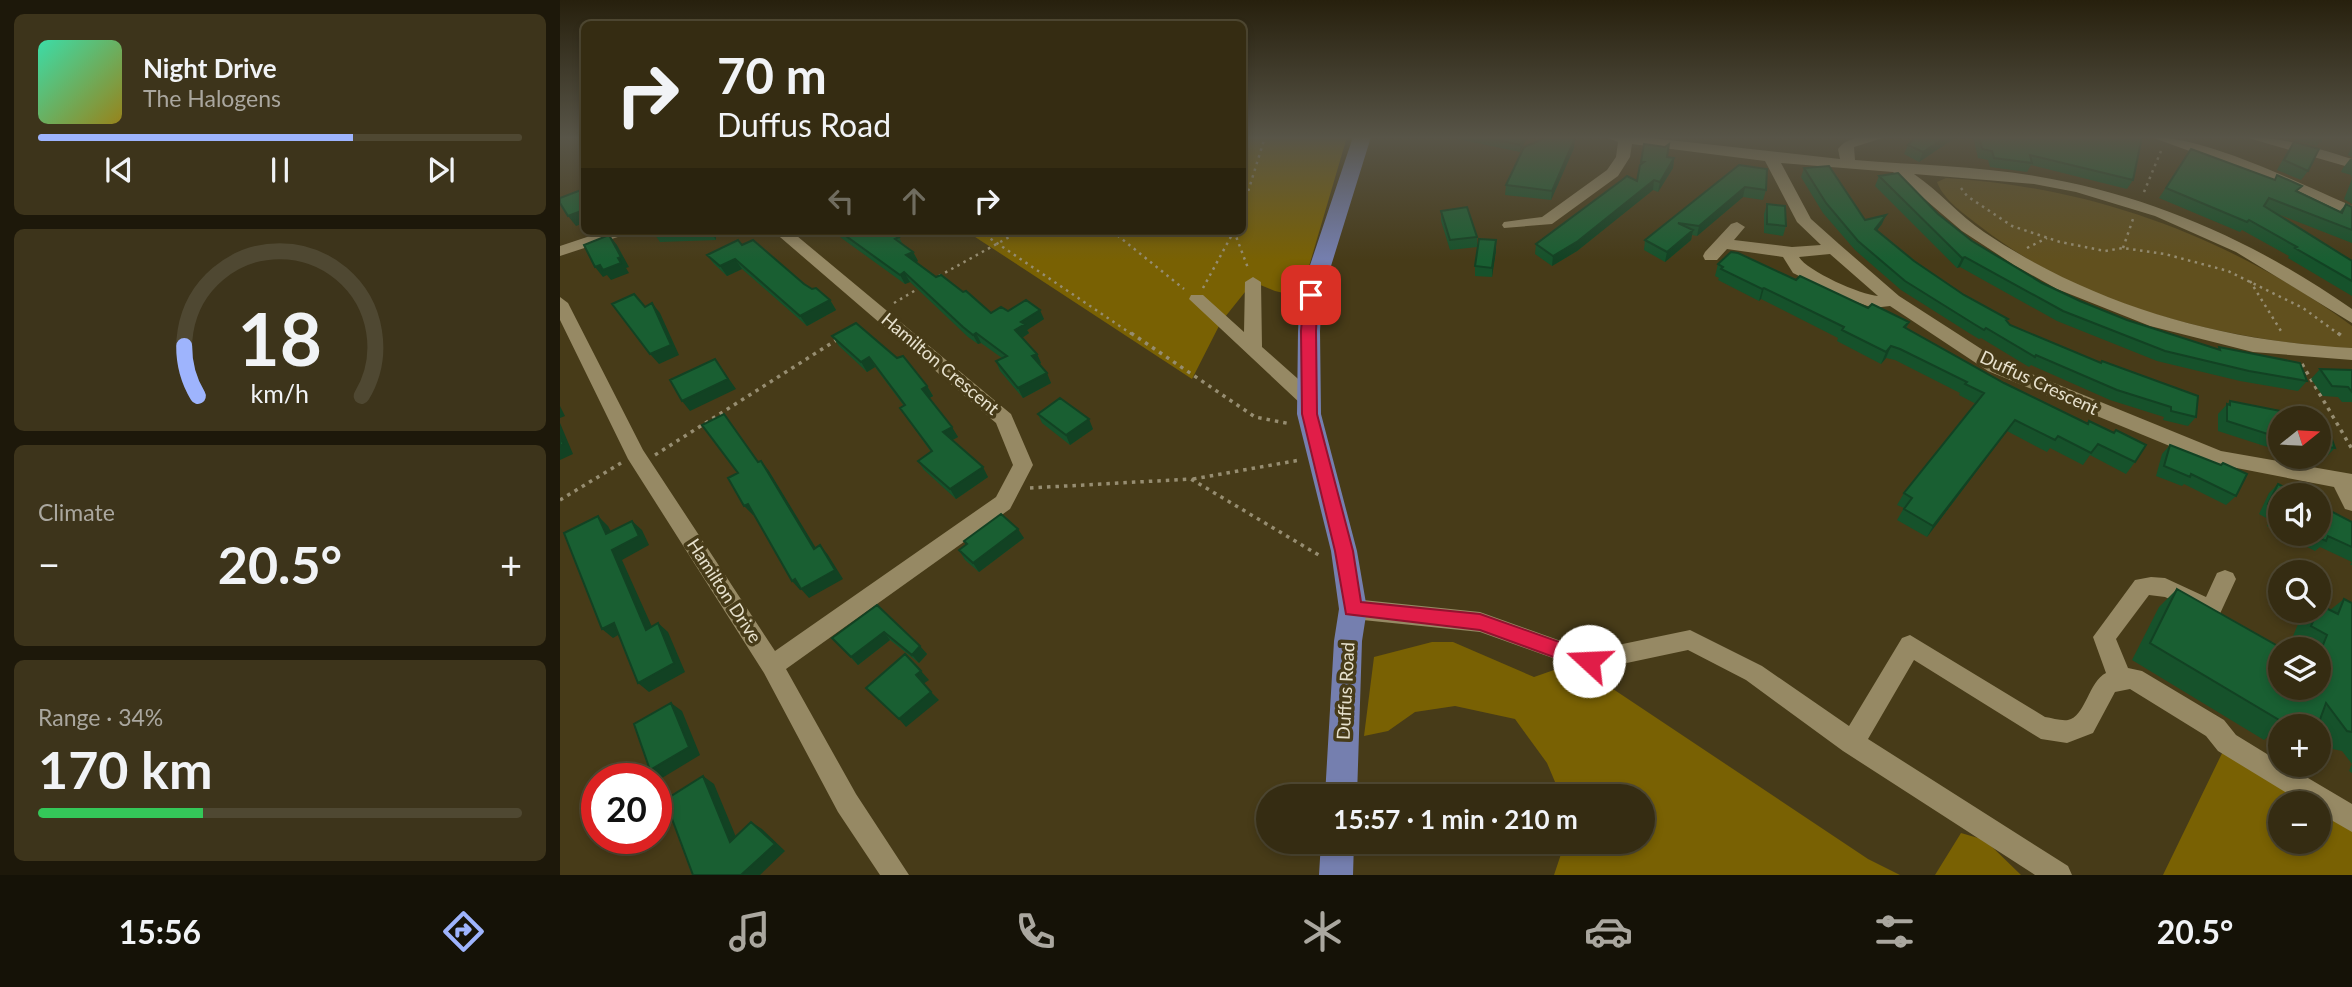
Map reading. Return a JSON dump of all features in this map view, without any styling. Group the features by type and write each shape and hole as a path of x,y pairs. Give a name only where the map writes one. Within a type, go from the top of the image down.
{"main road":[{"name":"Duffus Road","path":"1342,784 1348,641 1353,609 1308,399 1311,295 1349,178"},
{"path":"1336,875 1337,854"}],"street":[{"path":"1510,225 1546,221 1606,178"},
{"name":"Duffus Crescent","path":"1782,178 1805,222 1832,248 1893,300 1994,366 2218,458 2346,482 2352,503"},
{"path":"1908,178 1927,190 1975,233 2031,270 2115,307 2183,330 2248,345 2351,348"},
{"path":"1927,190 1931,181 1936,178"},
{"path":"2011,178 2035,180 2149,209 2244,249 2352,317"},
{"path":"2272,178 2352,212"},
{"path":"1711,256 1737,227"},
{"path":"560,251 609,235"},
{"name":"Hamilton Crescent","path":"772,666 1003,503 1023,465 1004,419 786,235"},
{"path":"1723,243 1790,253 1817,252 1832,248"},
{"path":"1790,253 1792,261 1799,269 1865,300 1893,300"},
{"path":"1253,282 1253,348"},
{"path":"1197,299 1308,399"},
{"name":"Hamilton Drive","path":"560,303 638,459 772,666 847,803 896,875"},
{"path":"2210,611 2225,579"},
{"path":"2120,678 2104,637 2143,587 2156,584 2173,590 2233,625"},
{"path":"1353,609 1480,622 1589,661 1690,639 1754,673 1852,743 2059,875"},
{"path":"1852,743 1910,645 2041,727 2067,732 2084,725 2107,684 2120,678 2134,679 2215,728 2227,743 2352,819"}],"path":[{"path":"1246,198 1252,178"},
{"path":"1951,178 1967,197 2012,226 2060,242 2105,251 2123,248 2165,254 2228,271 2303,308 2351,348"},
{"path":"985,235 1255,416 1313,429"},
{"path":"935,279 1011,235"},
{"path":"1117,235 1197,299 1232,235"},
{"path":"1235,235 1253,282"},
{"path":"879,313 924,286"},
{"path":"560,500 638,459 845,334"},
{"path":"1010,489 1191,479 1321,457"},
{"path":"1191,479 1347,572"}],"shaded area":[{"path":"1246,178 1335,178 1300,297 1253,282 1221,322 1192,379 972,235 1246,235"},
{"path":"1946,178 2001,183 2055,193 2160,222 2259,267 2306,295 2352,326 2352,348 2324,347 2239,335 2160,316 2085,288 2048,271 2014,250 1962,212 1940,189 1937,182"},
{"path":"1432,642 1453,642 1534,677 1574,663 1868,859 1900,875 1554,875 1561,854 1655,854 1655,784 1556,784 1547,763 1515,719 1455,706 1415,712 1388,731 1364,736 1374,657"},
{"path":"2227,743 2268,768 2268,777 2283,777 2306,791 2268,791 2268,854 2331,854 2331,806 2352,819 2352,875 2163,875"},
{"path":"1961,833 1985,840 2021,875 1935,875"}],"building":[{"path":"1509,178 1558,178 1552,191 1506,185"},
{"path":"1625,178 1637,181 1638,178 1662,178 1660,182 1654,180 1578,241 1553,256 1536,244"},
{"path":"1723,178 1767,178 1766,190 1745,187 1699,226 1678,223 1693,230 1667,252 1645,240"},
{"path":"1810,178 1837,178 1865,220 1886,215 1875,229 1914,261 1964,295 2008,319 2006,320 2010,325 2101,363 2102,361 2198,396 2196,417 2171,411 2171,407 2117,390 2036,355 2035,357 1986,328 1984,330 1905,281 1858,241 1826,203"},
{"path":"1881,178 1903,178 1938,214 1972,241 2042,283 2127,320 2220,350 2219,347 2300,363 2307,381 2249,371 2165,351 2063,311 1965,257 1962,258"},
{"path":"2173,178 2275,180 2283,178 2302,186 2296,191 2342,213 2346,204 2352,207 2352,230 2269,198 2264,206 2352,261 2352,281 2249,220 2247,222 2166,188"},
{"path":"581,190 581,211 568,216 560,198"},
{"path":"1767,204 1785,206 1786,226 1767,224"},
{"path":"1467,207 1477,237 1450,240 1441,211"},
{"path":"609,235 621,257 618,258 621,263 603,270 600,265 595,267 584,245"},
{"path":"845,235 896,235 899,237 895,239 913,252 906,255 936,277 941,275 963,292 966,291 991,313 1001,307 1008,311 1026,300 1040,310 1021,322 1025,324 1015,330 1037,354 1032,356 1047,373 1018,388 996,361 1007,356 976,333 973,335 963,327 904,272 900,275"},
{"path":"1479,239 1496,240 1492,268 1475,266"},
{"path":"738,240 742,245 753,240 804,284 812,289 816,288 830,300 800,316 735,259 720,266 707,255"},
{"path":"1731,252 1796,280 1800,276 1868,308 1872,304 1909,322 1904,327 2004,383 2088,424 2089,421 2114,433 2116,430 2146,445 2135,462 2098,444 2091,453 2058,436 2055,440 2015,420 1933,526 1904,509 1912,498 1904,493 1984,393 1900,349 1891,346 1886,352 1842,330 1844,327 1721,269 1723,267 1718,264"},
{"path":"634,294 645,307 652,303 671,345 650,354 612,304"},
{"path":"856,323 897,358 903,356 927,386 922,389 952,427 943,432 983,467 950,489 918,461 932,451 900,408 905,405 869,357 861,362 832,336"},
{"path":"715,359 728,379 682,401 670,380"},
{"path":"2320,369 2352,370 2352,392 2348,387 2332,386"},
{"path":"1060,398 1089,419 1066,435 1038,414"},
{"path":"2230,401 2268,409 2268,434 2227,421 2227,404 2230,405"},
{"path":"724,414 758,462 761,461 814,549 820,545 835,570 801,589 795,579 792,581 748,504 744,506 728,478 738,473 702,425"},
{"path":"2170,445 2247,474 2236,496 2191,474 2190,477 2164,466"},
{"path":"2331,511 2352,522 2352,547 2331,537"},
{"path":"1001,514 1018,529 973,563 959,550 967,544 964,541"},
{"path":"598,516 606,534 632,521 639,536 612,550 646,630 658,623 674,663 638,683 614,623 602,629 564,533"},
{"path":"2177,589 2268,641 2268,700 2331,700 2331,637 2326,637 2311,626 2312,623 2331,623 2331,610 2338,614 2344,599 2352,603 2352,732 2347,731 2326,703 2322,714 2269,714 2150,643"},
{"path":"877,605 920,646 912,655 884,632 851,657 832,638"},
{"path":"905,654 921,671 916,675 931,692 899,719 866,688"},
{"path":"671,703 689,747 662,763 648,763 634,724"},
{"path":"703,776 730,842 751,822 775,844 741,875 693,875 672,819 672,796"}],"route":[{"path":"1311,295 1308,331 1310,414 1344,551 1353,609 1449,621 1480,622 1589,661"}]}
